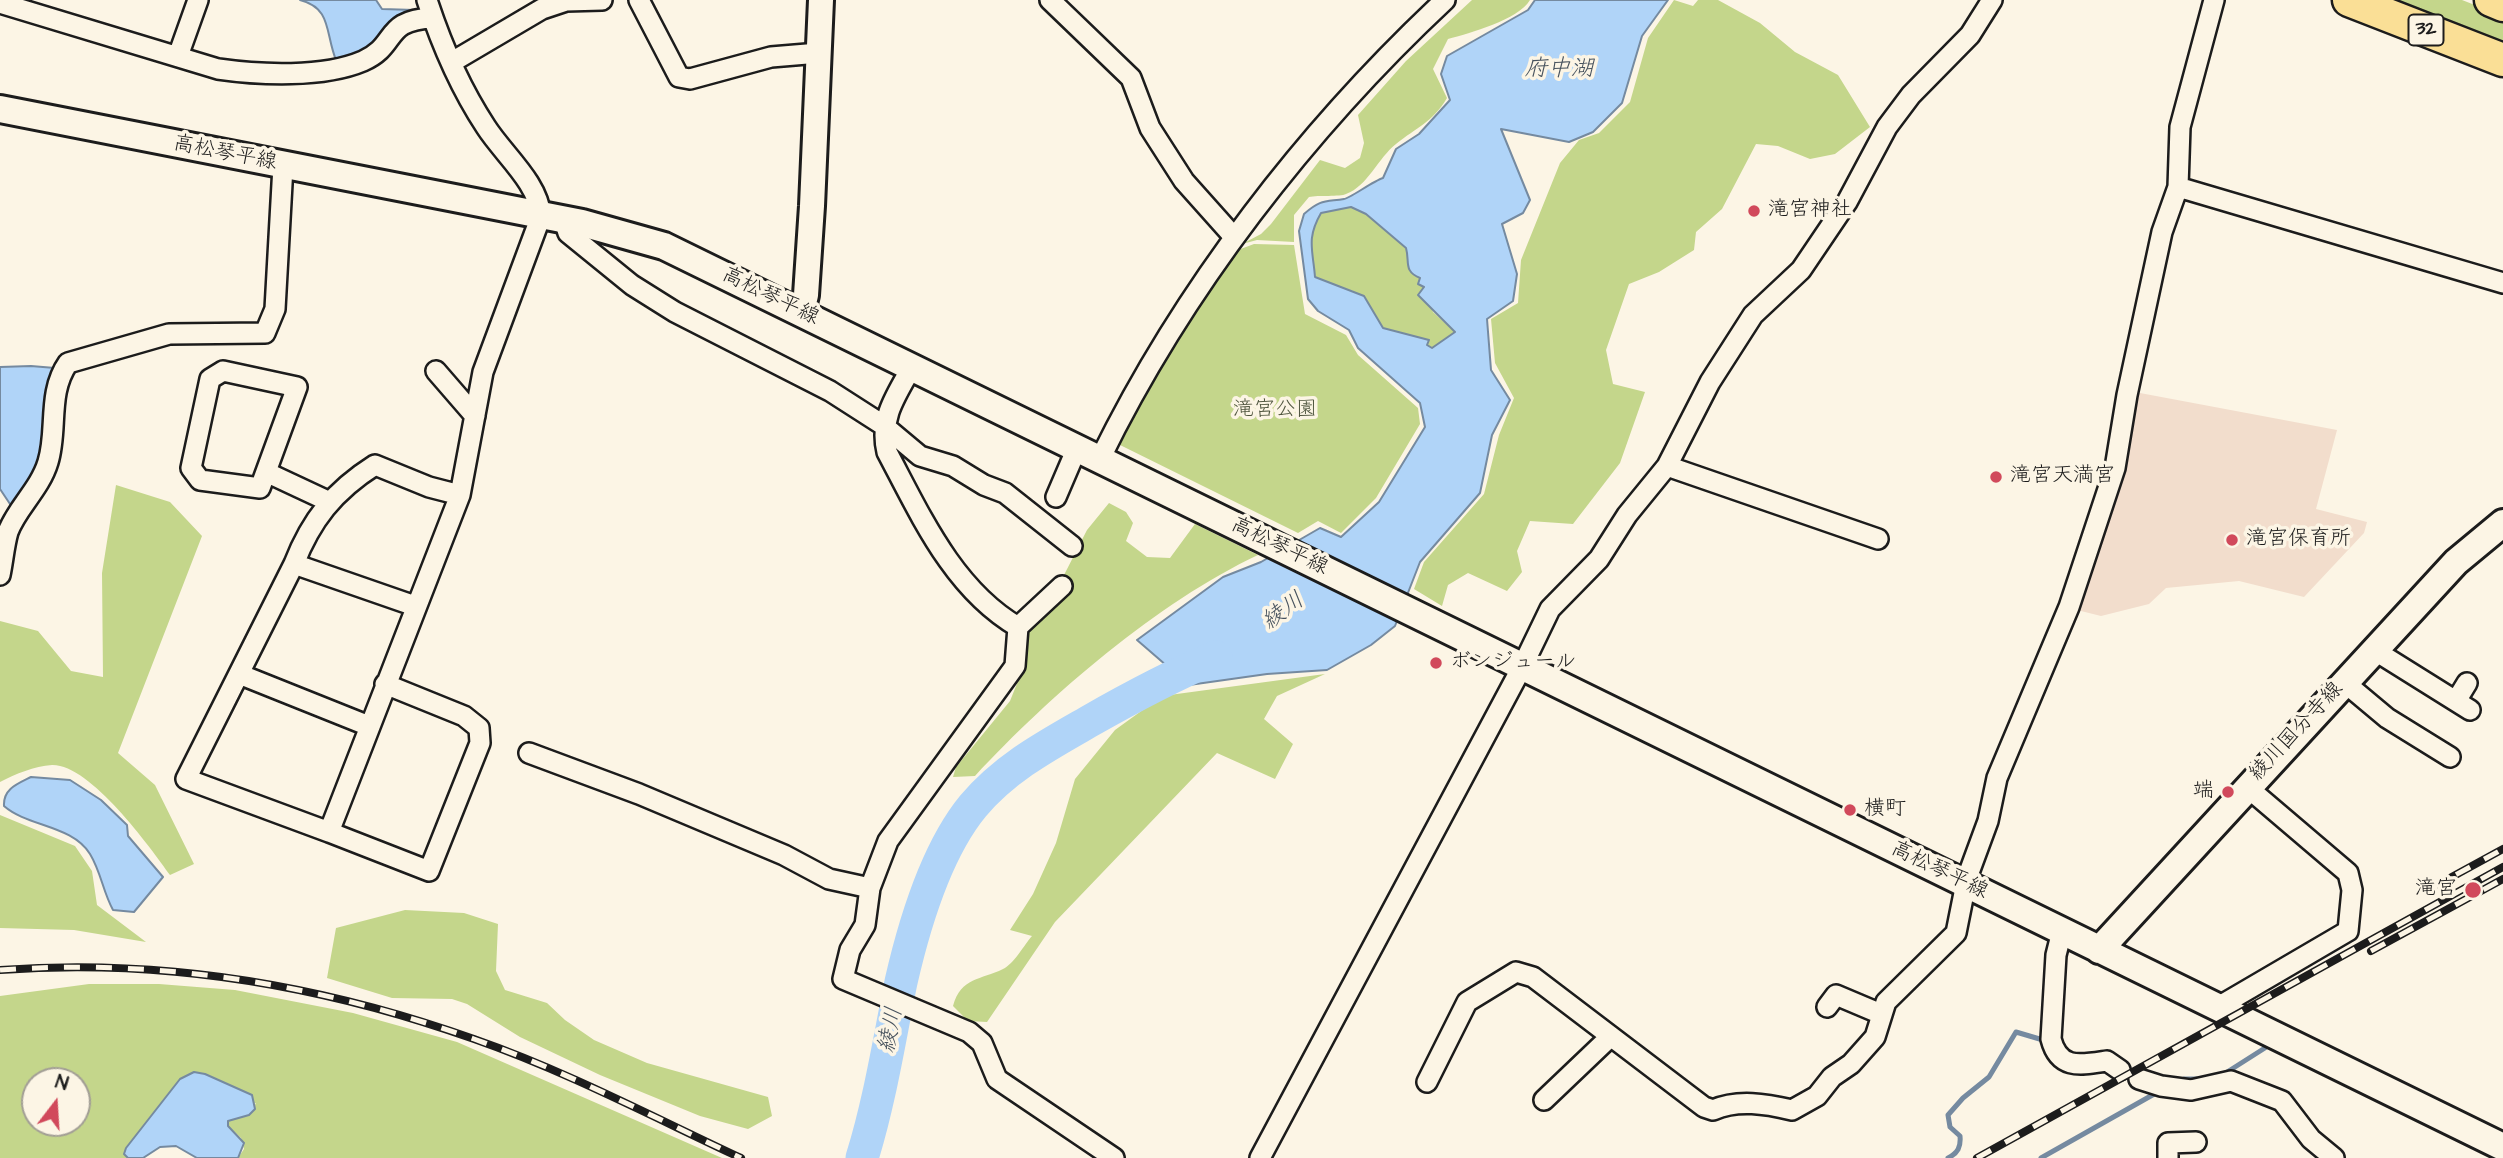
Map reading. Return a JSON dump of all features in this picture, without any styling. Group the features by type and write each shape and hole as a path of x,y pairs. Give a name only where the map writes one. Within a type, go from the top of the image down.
{"highway":[{"name":"32","path":"2349,0 2503,60"},
{"path":"2491,0 2503,5"}],"main road":[{"name":"高松琴平線","path":"0,109 553,218 664,246 2495,1145"},
{"name":"綾川国分寺線","path":"2099,950 2456,562 2503,523"}],"street":[{"path":"178,56 198,0"},
{"path":"452,62 542,9 566,1 602,0"},
{"path":"639,0 679,77 690,79 771,57 819,53"},
{"path":"802,312 806,295 813,206 821,0"},
{"path":"1050,0 1131,78 1150,128 1184,181 1234,237"},
{"path":"1056,497 1234,237 1355,90 1444,0"},
{"path":"1260,1158 1522,667 1550,609 1599,559 1627,515 1667,466 1710,382 1754,315 1801,270 1847,202 1887,127 1911,95 1970,35 1992,0"},
{"path":"1427,1082 1467,1002 1516,972 1533,977 1609,1038 1704,1107 1713,1110 1723,1105 1757,1103 1792,1110 1817,1096 1832,1077 1851,1064 1875,1037 1886,1002 1956,933 1997,778 2069,607 2115,468 2127,395 2162,232 2178,187 2180,127 2214,0"},
{"path":"0,3 218,69 251,74 338,68 364,60 381,50 396,27 430,9 452,62 485,126 553,218 568,233 643,292 728,341 830,391 883,425 920,456 953,466 984,485 1005,493 1041,524 1072,545"},
{"path":"0,575 8,530 34,494 49,461 60,375 68,363 169,334 265,333 275,309 283,166"},
{"path":"2178,187 2503,283"},
{"path":"329,832 460,495 483,372 494,337 553,218"},
{"path":"912,367 883,425 887,452 932,536 957,572 995,613 1018,627"},
{"path":"223,370 298,387 268,473 260,488 246,488 200,480 191,468 209,379 223,370"},
{"path":"436,371 475,416"},
{"path":"385,684 464,716 480,728 480,743 429,871 186,779 294,564 308,529 330,502 357,477 375,465 429,487 460,495"},
{"path":"1667,466 1878,540"},
{"path":"268,473 330,502"},
{"path":"294,564 415,606"},
{"path":"1062,586 1018,627 1015,666 888,841 870,888 864,925 850,950 843,979 969,1032 982,1043 998,1079 1114,1158"},
{"path":"2374,650 2463,706 2467,683"},
{"path":"239,674 369,726"},
{"path":"2344,682 2387,718 2450,757"},
{"path":"528,753 639,794 784,855 829,879 870,888"},
{"path":"2218,1007 2348,931 2352,916 2348,873 2247,787"},
{"path":"2062,931 2055,969 2051,1039 2055,1052 2064,1062 2075,1065 2107,1061 2120,1070"},
{"path":"1827,1007 1836,995 1881,1014"},
{"path":"1544,1100 1609,1038"},
{"path":"2139,1079 2161,1086 2191,1090 2231,1081 2282,1101 2311,1139 2334,1158"},
{"path":"2168,1158 2168,1143 2196,1142"}],"shaded area":[{"path":"2140,393 2337,430 2316,509 2367,522 2364,533 2304,597 2239,581 2166,588 2149,604 2101,616 2073,609 2133,395"}],"green space":[{"path":"1472,0 1530,0 1505,20 1448,39 1433,69 1447,98 1441,106 1430,119 1390,150 1354,190 1343,195 1309,197 1294,215 1294,242 1257,240 1242,244 1261,234 1271,224 1320,160 1345,168 1360,158 1364,143 1358,115 1406,61"},
{"path":"1674,0 1693,6 1698,0 1718,0 1760,23 1795,52 1838,75 1870,127 1835,154 1810,159 1778,146 1756,144 1722,209 1696,232 1694,250 1659,272 1629,284 1606,350 1613,384 1645,392 1620,463 1573,524 1530,521 1517,551 1522,572 1507,591 1468,573 1448,585 1442,606 1414,589 1424,562 1484,494 1499,435 1514,398 1495,363 1491,319 1518,303 1521,260 1560,163 1579,140 1599,133 1630,102 1648,38"},
{"path":"2371,0 2462,0 2503,16 2503,52"},
{"path":"1351,207 1366,214 1406,248 1425,287 1433,312 1455,332 1432,348 1427,346 1428,340 1383,328 1353,291 1331,286 1314,277 1312,238 1316,222 1321,213"},
{"name":"滝宮公園","path":"1254,244 1294,245 1305,314 1346,335 1358,355 1418,408 1420,424 1376,498 1341,533 1318,521 1298,533 1118,444 1159,369 1238,250"},
{"path":"116,485 170,502 202,536 118,753 155,785 194,864 170,875 118,809 84,778 67,768 52,765 39,767 0,782 0,621 38,631 71,671 103,677 102,573"},
{"path":"1109,503 1126,512 1133,523 1126,541 1147,557 1170,558 1195,524 1258,555 1182,598 1144,624 1071,683 975,776 953,777 956,767 1010,701 1024,666 1027,634 1072,585 1063,577 1087,530"},
{"path":"1325,674 1277,696 1264,719 1293,744 1275,779 1217,753 1055,922 987,1022 968,1021 953,1006 967,984 1007,967 1032,936 1010,930 1033,894 1056,843 1075,779 1115,730 1162,696"},
{"path":"0,815 75,846 92,871 97,905 146,942 74,930 0,928"},
{"path":"405,910 464,913 498,924 496,971 505,990 547,1003 565,1020 594,1040 647,1063 768,1097 772,1116 748,1129 700,1116 600,1075 520,1037 467,1004 452,999 392,998 327,978 336,928"},
{"path":"89,984 159,984 235,990 353,1013 457,1042 722,1158 238,1158 244,1149 241,1138 228,1126 228,1121 249,1115 256,1103 124,1154 128,1158 0,1158 0,996"}],"water":[{"path":"300,0 376,0 382,9 415,10 397,18 359,56 336,60 323,15 318,9"},
{"name":"府中湖","path":"1535,0 1668,0 1642,36 1622,103 1593,132 1569,142 1501,129 1530,200 1523,213 1502,224 1517,274 1513,301 1487,319 1491,370 1510,400 1492,435 1480,493 1420,562 1395,626 1371,645 1327,670 1267,674 1189,685 1137,640 1223,577 1261,562 1320,528 1341,537 1379,502 1425,427 1420,403 1358,348 1349,330 1318,311 1308,299 1299,231 1304,214 1319,203 1347,198 1383,178 1396,149 1419,134 1450,100 1441,74 1447,56 1528,10","holes":["1351,207 1366,214 1406,248 1409,269 1420,278 1418,284 1424,287 1418,295 1455,332 1432,348 1427,345 1429,340 1383,328 1364,296 1315,277 1312,238 1321,213"]},
{"path":"0,367 55,368 41,455 23,502 12,507 0,489"},
{"path":"31,777 70,780 101,800 127,825 128,836 163,877 134,912 113,910 94,861 82,844 4,806 8,791"},
{"path":"194,1072 205,1074 252,1095 255,1109 249,1115 228,1121 228,1126 244,1143 238,1158 197,1158 176,1146 160,1147 143,1158 128,1158 124,1154 126,1148 180,1079"}],"waterway":[{"name":"綾川","path":"862,1158 913,937 937,866 960,824 985,792 1027,759 1135,696 1216,657"},
{"path":"1948,1158 1956,1152 1960,1140 1960,1136 1950,1127 1948,1115 1963,1098 1989,1077 2016,1032 2043,1040"},
{"path":"2224,1074 2268,1046"},
{"path":"2184,1079 2197,1079"},
{"path":"2041,1158 2156,1093"}],"railway":[{"path":"2428,890 2503,849"},
{"path":"1977,1158 2503,867"},
{"path":"2371,951 2503,879"},
{"path":"0,970 61,967 181,972 300,990 359,1004 417,1020 508,1052 576,1080 741,1158"}],"place":[{"name":"滝宮神社","path":"1754,211"},
{"name":"滝宮天満宮","path":"1996,477"},
{"name":"滝宮保育所","path":"2232,540"},
{"name":"ボンジュール","path":"1436,663"},
{"name":"端","path":"2228,792"},
{"name":"横町","path":"1850,810"},
{"name":"滝宮","path":"2473,890"}]}
